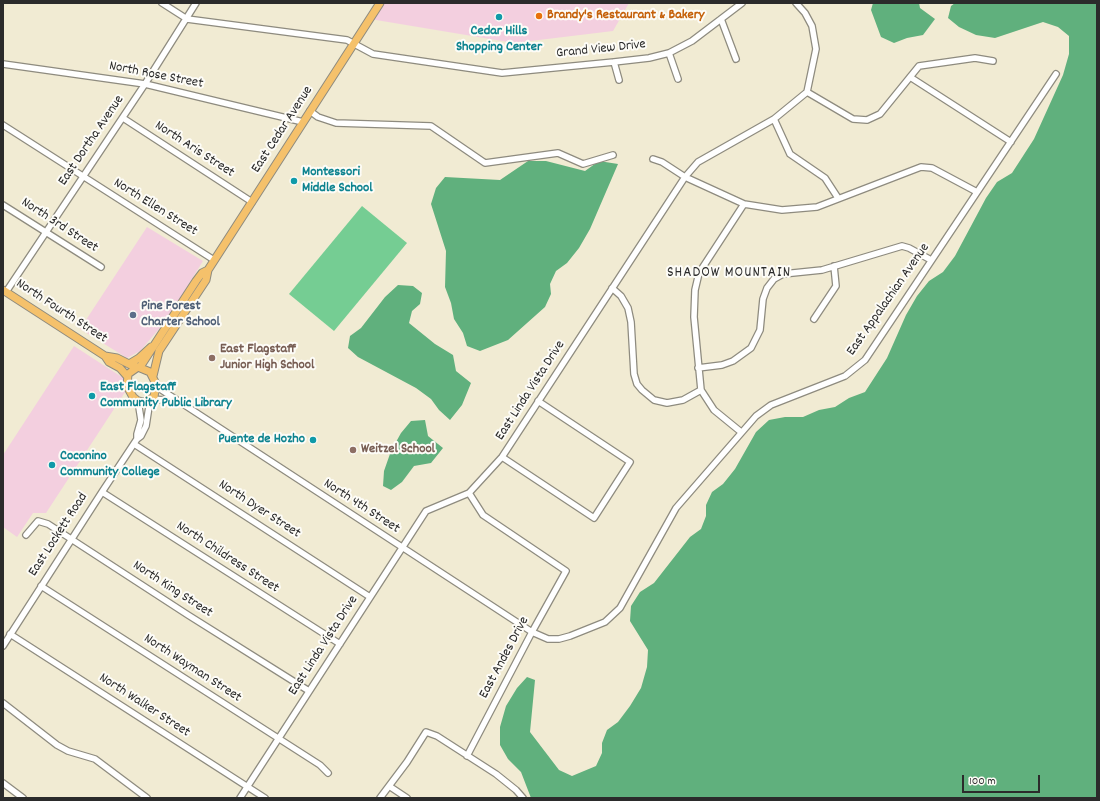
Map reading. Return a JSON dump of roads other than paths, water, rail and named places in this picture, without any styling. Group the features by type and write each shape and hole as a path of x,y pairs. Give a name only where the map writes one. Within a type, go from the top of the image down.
{"main road":[{"name":"East Cedar Avenue","path":"153,376 159,351 206,280 208,270 214,260 380,3"},
{"name":"East Cedar Avenue","path":"135,366 157,341 202,273 208,270"},
{"name":"North Fourth Street","path":"5,291 105,356 109,362 120,368 127,376"},
{"path":"135,366 150,372 153,376 157,387 156,394 151,400 144,402 138,401 129,390 127,376 139,358 157,341"},
{"name":"North Fourth Street","path":"105,356 112,356 135,366"}],"street":[{"path":"162,3 187,19"},
{"name":"East Dortha Avenue","path":"5,291 146,84 196,3"},
{"name":"Grand View Drive","path":"187,19 347,40 373,54 502,73 614,62 669,53 684,46 742,3"},
{"path":"796,3 805,13 812,26 816,49 807,92 853,119 867,120 880,114 919,66 975,58 993,61"},
{"path":"722,19 736,59"},
{"path":"669,53 678,79"},
{"path":"614,62 619,80"},
{"name":"North Rose Street","path":"3,64 146,84 304,122"},
{"name":"East Appalachian Avenue","path":"532,632 548,639 559,639 594,627 613,616 620,608 676,508 756,416 770,405 845,376 865,360 1056,74"},
{"path":"910,77 1011,142"},
{"name":"East Linda Vista Drive","path":"240,798 426,510 469,493 502,457 685,177 698,162 774,119 807,92"},
{"path":"310,111 336,123 431,126 485,163 558,153 583,164 613,156"},
{"name":"North Aris Street","path":"122,118 252,202"},
{"path":"774,119 790,154 825,178 838,198"},
{"name":"North Ellen Street","path":"3,125 82,177 214,260"},
{"path":"653,159 662,162 685,177 744,204 782,210 817,207 921,167 932,168 977,192"},
{"path":"741,432 714,410 701,390 694,317 699,272 744,204"},
{"name":"North 3rd Street","path":"3,205 101,267"},
{"path":"698,368 722,365 733,361 752,348 760,330 763,299 767,288 774,279 783,274 815,272 902,246 909,248 931,260"},
{"path":"814,319 836,286 834,266"},
{"path":"612,288 621,296 628,308 631,322 634,374 637,384 642,390 654,400 667,403 683,400 701,390"},
{"name":"North 4th Street","path":"157,387 532,632"},
{"name":"East Lockett Road","path":"3,646 102,492 136,441 141,436 146,426 151,400"},
{"name":"North 4th Street","path":"151,400 177,401"},
{"name":"East Lockett Road","path":"136,441 141,420 138,401"},
{"path":"502,457 594,518 630,462 538,401"},
{"name":"North Dyer Street","path":"136,441 370,597"},
{"name":"North Childress Street","path":"102,492 340,644"},
{"name":"East Andes Drive","path":"467,756 566,571 483,515 469,493"},
{"name":"North King Street","path":"26,535 38,520 42,520 72,538 188,616 309,691"},
{"name":"North Wayman Street","path":"41,586 328,773"},
{"name":"North Walker Street","path":"10,634 265,798"},
{"path":"3,703 57,745 68,751 94,759 148,798"},
{"path":"380,798 407,762 426,732 437,736 496,774 516,790 523,798"},
{"path":"3,783 23,798"},
{"path":"389,786 407,798"}],"place":[{"name":"Brandy's Restaurant & Bakery","path":"539,16"},
{"name":"Cedar Hills Shopping Center","path":"499,17"},
{"name":"Montessori Middle School","path":"294,181"},
{"name":"Pine Forest Charter School","path":"133,315"},
{"name":"East Flagstaff Junior High School","path":"212,358"},
{"name":"East Flagstaff Community Public Library","path":"92,396"},
{"name":"Puente de Hozho","path":"313,440"},
{"name":"Weitzel School","path":"353,450"},
{"name":"Coconino Community College","path":"52,465"}],"district":[{"name":"SHADOW MOUNTAIN","path":"729,274"}]}
